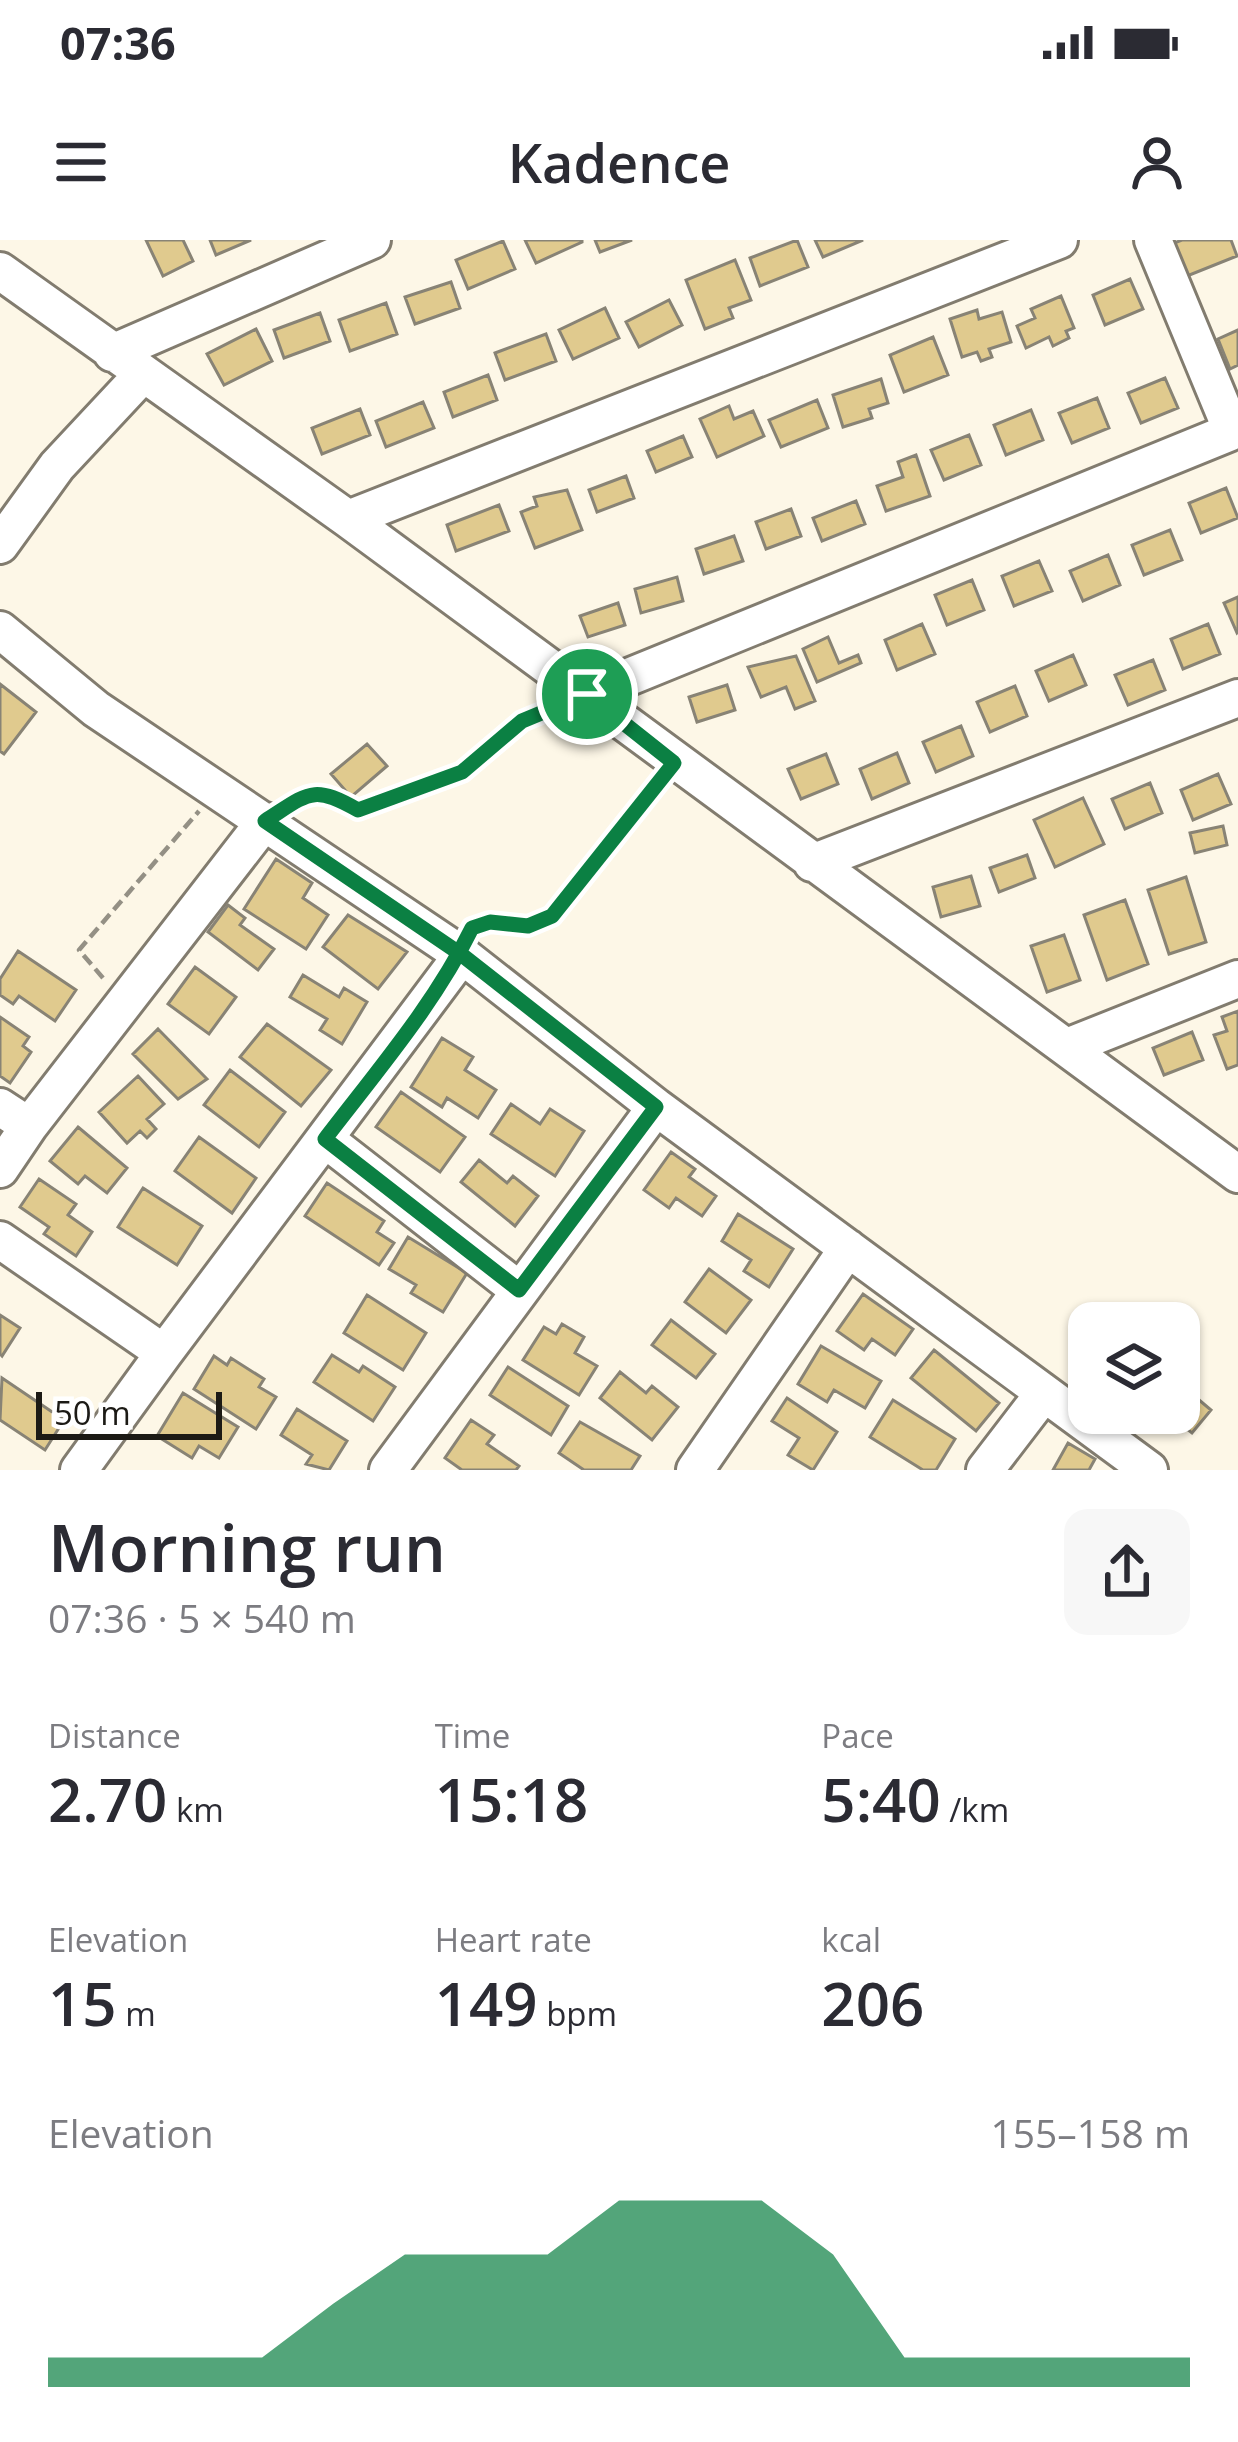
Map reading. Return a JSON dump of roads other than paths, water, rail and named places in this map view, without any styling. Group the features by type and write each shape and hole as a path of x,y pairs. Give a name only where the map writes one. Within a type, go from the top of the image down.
{"street":[{"path":"112,353 372,240"},
{"path":"348,519 988,253 1059,240"},
{"path":"587,694 1235,430 1153,240"},
{"path":"0,271 348,519 1238,1174"},
{"path":"0,544 57,466 142,375"},
{"path":"0,630 96,709 462,955 656,1107 1149,1470"},
{"path":"812,863 1238,698"},
{"path":"0,1169 15,1116 127,999 265,821"},
{"path":"79,1470 462,955"},
{"path":"1067,1047 1238,979"},
{"path":"388,1470 656,1107"},
{"path":"325,1139 519,1290"},
{"path":"0,1240 164,1353"},
{"path":"695,1470 848,1248"},
{"path":"985,1470 1044,1393"}]}
